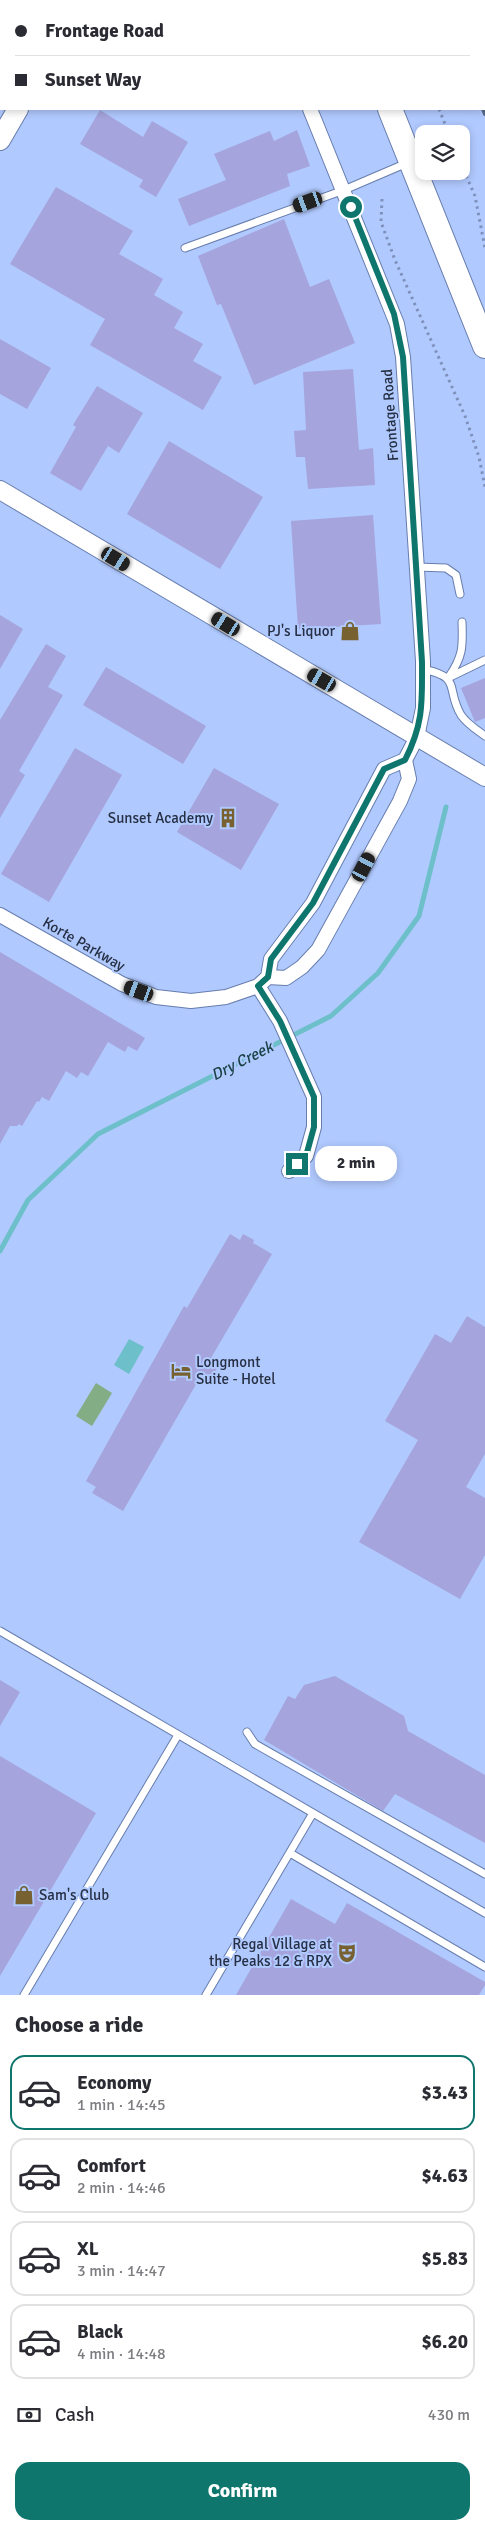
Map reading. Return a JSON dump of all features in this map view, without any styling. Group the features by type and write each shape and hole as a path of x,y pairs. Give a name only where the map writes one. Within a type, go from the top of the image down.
{"highway":[{"path":"390,110 485,346"}],"main road":[{"path":"0,140 17,110"}],"street":[{"name":"Frontage Road","path":"310,110 397,324 403,357 422,669 423,708 417,736"},
{"path":"0,490 485,776"},
{"path":"289,1171 306,1156 314,1127 314,1097 263,982 271,959 313,903 384,769 405,760 417,736"},
{"name":"Korte Parkway","path":"0,915 122,984 156,997 191,1001 226,997 263,982 286,978 302,967 318,950 400,800 409,779 405,760"}],"lane":[{"path":"185,248 344,190 410,162"},
{"path":"416,567 446,568 456,575 460,594"},
{"path":"448,678 463,650 462,622"},
{"path":"448,678 485,660"},
{"path":"422,669 441,672 448,678 461,715 467,723 485,736"},
{"path":"0,1632 485,1913"},
{"path":"248,1732 255,1744 485,1874"},
{"path":"24,1995 178,1734"},
{"path":"206,1995 313,1813"},
{"path":"290,1853 485,1968"}],"path":[{"path":"439,110 445,125"},
{"path":"468,180 475,196 485,248"},
{"path":"382,199 382,222 395,260 466,416 479,457 485,487"}],"shaded area":[{"path":"129,1339 144,1347 129,1374 114,1365"},
{"path":"96,1383 112,1393 92,1426 76,1416"}],"building":[{"path":"100,110 143,137 152,121 188,142 156,197 139,187 143,180 80,144"},
{"path":"297,130 310,166 287,174 290,186 189,226 178,199 226,180 214,154 270,131 274,141"},
{"path":"56,187 133,231 119,254 163,279 154,295 183,312 174,328 203,344 193,361 222,377 203,410 90,345 105,319 10,264"},
{"path":"284,219 310,287 329,279 355,343 254,385 221,304 217,305 198,256"},
{"path":"0,339 51,368 27,409 0,394"},
{"path":"353,369 359,450 373,448 375,485 308,489 305,457 296,457 294,431 306,430 303,372"},
{"path":"97,386 143,413 119,453 108,446 81,491 50,473 76,427 73,425"},
{"path":"169,441 263,497 220,569 127,514"},
{"path":"373,515 381,624 298,629 291,521"},
{"path":"0,615 23,629 0,669"},
{"path":"46,644 66,656 48,687 63,695 19,771 25,775 0,818 0,720"},
{"path":"106,667 206,726 183,764 83,705"},
{"path":"485,678 485,718 475,722 461,688"},
{"path":"75,748 122,775 49,902 1,874"},
{"name":"Sunset Academy","path":"214,768 279,804 241,870 177,832"},
{"path":"0,952 145,1038 137,1051 128,1046 125,1052 108,1042 88,1076 81,1072 77,1078 66,1071 49,1101 42,1097 39,1102 37,1101 22,1126 19,1124 17,1126 10,1126 0,1144"},
{"name":"Longmont Suite - Hotel","path":"230,1234 240,1240 243,1234 254,1240 253,1243 272,1254 208,1363 217,1368 211,1379 202,1374 123,1511 92,1493 96,1487 86,1481 184,1306 187,1308"},
{"path":"467,1316 485,1327 485,1454 466,1487 485,1498 485,1555 460,1599 359,1542 418,1440 385,1421 435,1334 451,1343"},
{"path":"335,1676 404,1716 408,1731 485,1775 485,1843 395,1794 383,1811 264,1740 288,1696 295,1699 304,1685"},
{"path":"0,1680 20,1692 0,1726"},
{"name":"Sam's Club","path":"0,1756 96,1813 0,1976"},
{"name":"Regal Village at the Peaks 12 & RPX","path":"291,1899 335,1924 347,1903 485,1982 485,1985 479,1995 236,1995"}],"waterway":[{"name":"Dry Creek","path":"0,1251 28,1200 98,1134 331,1016 378,973 419,916 446,807"}],"railway":[{"path":"483,110 485,114"}],"place":[{"name":"PJ's Liquor","path":"350,631"},
{"name":"Sunset Academy","path":"228,818"},
{"name":"Longmont Suite - Hotel","path":"181,1371"},
{"name":"Sam's Club","path":"24,1895"},
{"name":"Regal Village at the Peaks 12 & RPX","path":"347,1953"}],"route":[{"path":"297,1164 306,1156 314,1127 314,1097 280,1021 258,986 268,977 271,959 313,903 384,769 405,760 417,736 423,708 422,662 403,357 394,314 351,207"}]}
